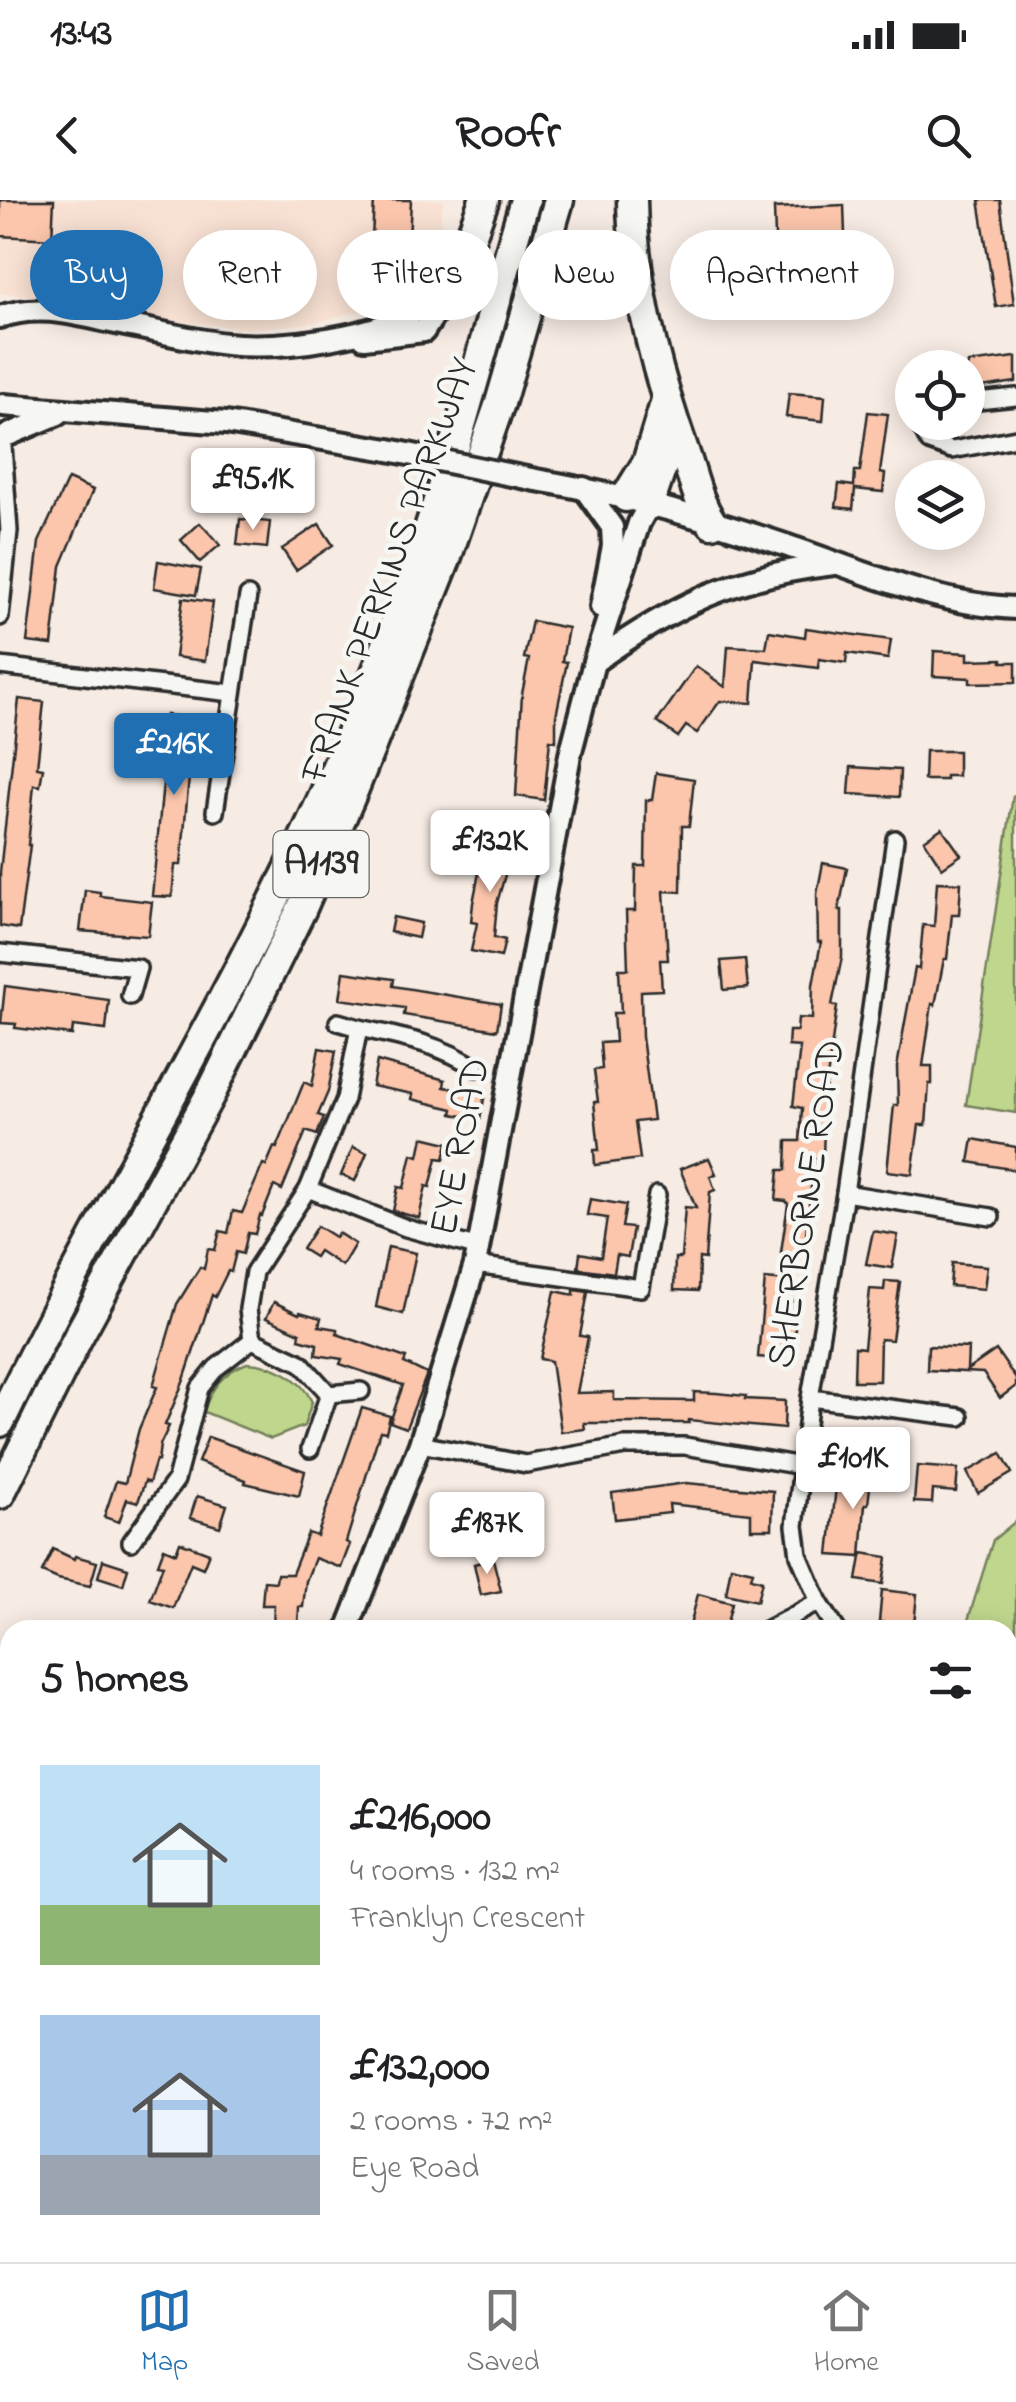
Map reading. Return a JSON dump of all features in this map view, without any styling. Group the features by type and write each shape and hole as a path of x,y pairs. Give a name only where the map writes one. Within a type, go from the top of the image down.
{"highway":[{"path":"473,230 484,200"},
{"name":"FRANK PERKINS PARKWAY","path":"0,1422 52,1314 179,1086 330,780 420,556 526,200"},
{"name":"FRANK PERKINS PARKWAY","path":"0,1494 78,1337 212,1090 302,908 353,791 458,524 500,403 558,200"},
{"path":"632,200 644,299 670,412 698,502 712,523"},
{"path":"638,501 647,463 670,412"}],"street":[{"path":"0,317 20,310 61,312 232,345 385,338 424,332 431,320"},
{"path":"985,400 1016,397"},
{"path":"0,617 9,531 2,403 226,423 584,488 712,523 922,593 1016,608"},
{"path":"4,444 32,422 69,410"},
{"path":"928,440 952,450 1016,438"},
{"name":"EYE ROAD","path":"584,488 612,527 605,588 592,642 594,662"},
{"name":"EYE ROAD","path":"351,1620 420,1444 477,1257 570,755 594,662 640,523 638,501"},
{"path":"594,662 664,617 742,580 839,564"},
{"path":"215,812 248,596"},
{"path":"0,666 232,693"},
{"name":"SHERBORNE ROAD","path":"831,1620 818,1602 800,1555 795,1526 810,1398 845,1192 896,839"},
{"path":"0,952 138,968 130,996"},
{"path":"338,1022 447,1051 476,1068"},
{"path":"252,1340 248,1309 254,1272 308,1189 344,1099 359,1028"},
{"path":"308,1189 477,1257 641,1288 658,1195"},
{"path":"845,1192 991,1217"},
{"path":"252,1340 301,1363 328,1394"},
{"path":"130,1542 176,1480 200,1388 216,1368 252,1340"},
{"path":"328,1394 361,1391"},
{"path":"310,1449 328,1394"},
{"path":"810,1398 960,1417"},
{"path":"420,1444 526,1464 625,1446 685,1446 802,1466"},
{"path":"785,1620 818,1602"}],"shaded area":[{"path":"0,200 445,200 440,230 337,230 337,317 314,323 249,329 163,319 163,230 30,230 30,296 0,293"}],"green space":[{"path":"1016,796 1016,1113 966,1105"},
{"path":"247,1363 276,1369 301,1386 312,1402 304,1426 271,1439 204,1412 219,1382"},
{"path":"1016,1521 1016,1620 968,1620 993,1540"}],"building":[{"path":"0,200 54,200 52,230 30,230 30,238 0,236"},
{"path":"374,200 411,200 410,230 372,230"},
{"path":"979,200 1000,200 1014,304 996,307"},
{"path":"844,205 845,230 775,230 774,208"},
{"path":"1016,357 1016,382 985,387 985,361"},
{"path":"789,393 825,396 823,421 786,417"},
{"path":"868,412 888,414 880,473 885,474 883,492 855,489 853,509 836,507 839,484 854,486 855,471 860,471"},
{"path":"68,479 93,490 61,566 52,645 27,642 39,542"},
{"path":"240,519 270,522 267,548 237,545"},
{"path":"200,523 220,545 200,562 181,540"},
{"path":"319,524 333,545 296,570 282,549"},
{"path":"158,561 201,569 196,595 154,588"},
{"path":"183,598 213,602 205,661 175,657"},
{"path":"532,621 568,628 556,741 550,740 544,800 516,796 522,694 529,659 524,658"},
{"path":"806,628 891,640 888,659 847,653 846,663 819,659 818,668 755,660 752,703 720,701 697,733 686,726 678,737 657,722 696,666 725,687 728,646 766,648 769,631 805,637"},
{"path":"934,651 968,653 968,660 1016,662 1016,682 970,683 970,678 933,676"},
{"path":"19,699 44,702 37,767 43,768 40,786 34,785 19,929 0,926 0,872"},
{"path":"166,715 202,719 197,756 191,755 181,865 175,865 172,897 152,896"},
{"path":"925,751 958,751 958,776 924,780"},
{"path":"851,767 900,770 899,797 849,794"},
{"path":"656,773 694,779 689,826 682,826 681,892 664,891 668,960 660,960 662,990 641,991 642,1037 653,1120 635,1122 640,1159 595,1165 594,1150 599,1150 594,1070 602,1069 600,1043 615,1042 613,1013 621,1013 619,969 628,969 626,911 635,911 636,866 645,866 646,800 652,800"},
{"path":"942,828 961,855 942,868 924,840"},
{"path":"486,837 515,840 497,903 494,937 505,940 501,957 471,951 477,923 471,922 473,903"},
{"path":"823,863 847,868 839,910 842,957 832,1005 837,1006 825,1093 823,1158 814,1158 804,1255 781,1252 788,1204 776,1200 779,1170 786,1170 787,1141 800,1141 802,1108 793,1106 800,1047 788,1046 789,1031 797,1031 798,1018 812,1019 821,942 817,894"},
{"path":"937,882 961,883 959,914 952,914 947,959 935,1005 932,1004 923,1066 932,1066 926,1125 919,1125 912,1174 887,1171 894,1105 898,1105 897,1067 915,968 919,969 923,925 934,926"},
{"path":"85,890 100,892 100,896 152,902 148,936 80,931"},
{"path":"393,917 421,923 418,938 390,932"},
{"path":"745,959 748,988 724,990 721,961"},
{"path":"344,972 394,979 393,986 501,1004 497,1030 404,1015 405,1008 340,999"},
{"path":"5,986 109,1000 106,1030 73,1026 72,1035 1,1023"},
{"path":"319,1048 336,1051 328,1092 318,1115 324,1117 317,1135 306,1131 282,1190 274,1186 255,1234 248,1233 243,1254 236,1252 231,1272 228,1271 215,1297 212,1295 165,1425 169,1426 149,1483 145,1481 138,1502 127,1499 119,1522 104,1517 116,1481 125,1483 139,1429 157,1387 153,1386 177,1304 200,1267 204,1269 208,1249 215,1250 220,1231 228,1233 233,1211 242,1213 263,1164 266,1166 274,1147 277,1148 304,1082 312,1086"},
{"path":"377,1061 445,1080 444,1087 485,1094 480,1119 452,1114 453,1109 412,1099 413,1094 372,1086"},
{"path":"423,1137 448,1143 444,1159 437,1158 430,1187 426,1186 419,1218 393,1211 398,1187 404,1188 412,1154 419,1156"},
{"path":"973,1139 1016,1147 1016,1170 969,1162"},
{"path":"353,1147 367,1153 355,1181 341,1175"},
{"path":"709,1158 716,1174 710,1176 715,1190 710,1192 705,1259 699,1258 698,1291 674,1290 675,1258 681,1258 685,1207 696,1208 680,1169"},
{"path":"590,1199 626,1205 622,1227 633,1228 628,1257 617,1255 614,1273 578,1268 580,1253 601,1257 607,1218 587,1215"},
{"path":"317,1226 355,1244 342,1266 319,1251 315,1257 302,1249"},
{"path":"873,1231 898,1235 892,1268 866,1264"},
{"path":"388,1247 416,1253 403,1314 376,1307"},
{"path":"952,1263 987,1266 984,1289 950,1286"},
{"path":"765,1279 786,1281 784,1301 796,1302 794,1350 780,1348 779,1359 758,1357"},
{"path":"885,1281 900,1282 892,1340 880,1339 879,1381 854,1381 855,1347 864,1348 870,1289 884,1290"},
{"path":"574,1290 588,1292 580,1336 588,1337 577,1393 614,1392 614,1400 694,1401 694,1392 785,1401 784,1429 689,1420 584,1423 585,1429 561,1432 551,1361 540,1359 555,1291 574,1295"},
{"path":"274,1302 299,1314 321,1318 319,1326 337,1329 337,1334 406,1358 404,1363 427,1374 406,1428 390,1422 403,1385 340,1364 342,1359 316,1355 317,1344 299,1339 300,1333 266,1318"},
{"path":"928,1346 968,1348 967,1370 996,1350 1016,1379 1016,1386 1000,1398 983,1373 927,1370"},
{"path":"362,1408 390,1416 386,1432 380,1431 341,1568 315,1558 298,1620 273,1620 274,1605 262,1605 264,1581 276,1582 277,1574 292,1574 308,1533 317,1536"},
{"path":"208,1437 305,1471 299,1496 245,1483 246,1480 198,1462"},
{"path":"841,1437 868,1441 861,1486 870,1487 861,1557 829,1555"},
{"path":"1001,1453 1012,1473 978,1493 967,1472"},
{"path":"917,1466 958,1469 956,1492 933,1490 932,1503 914,1502"},
{"path":"686,1483 773,1491 772,1529 751,1529 751,1513 669,1504 670,1513 615,1519 612,1493"},
{"path":"524,1495 530,1539 494,1544 487,1500"},
{"path":"197,1496 227,1505 220,1527 190,1518"},
{"path":"180,1542 209,1553 203,1568 191,1563 173,1608 150,1600 163,1565 158,1564 164,1548 176,1553"},
{"path":"53,1549 74,1559 75,1556 97,1562 90,1586 42,1572"},
{"path":"862,1553 887,1557 883,1584 857,1580"},
{"path":"493,1559 501,1591 481,1595 474,1564"},
{"path":"103,1560 128,1568 123,1585 98,1577"},
{"path":"731,1566 753,1571 751,1578 762,1581 757,1601 726,1594"},
{"path":"882,1590 917,1594 914,1620 879,1620"},
{"path":"698,1594 732,1603 728,1620 692,1620"}]}
